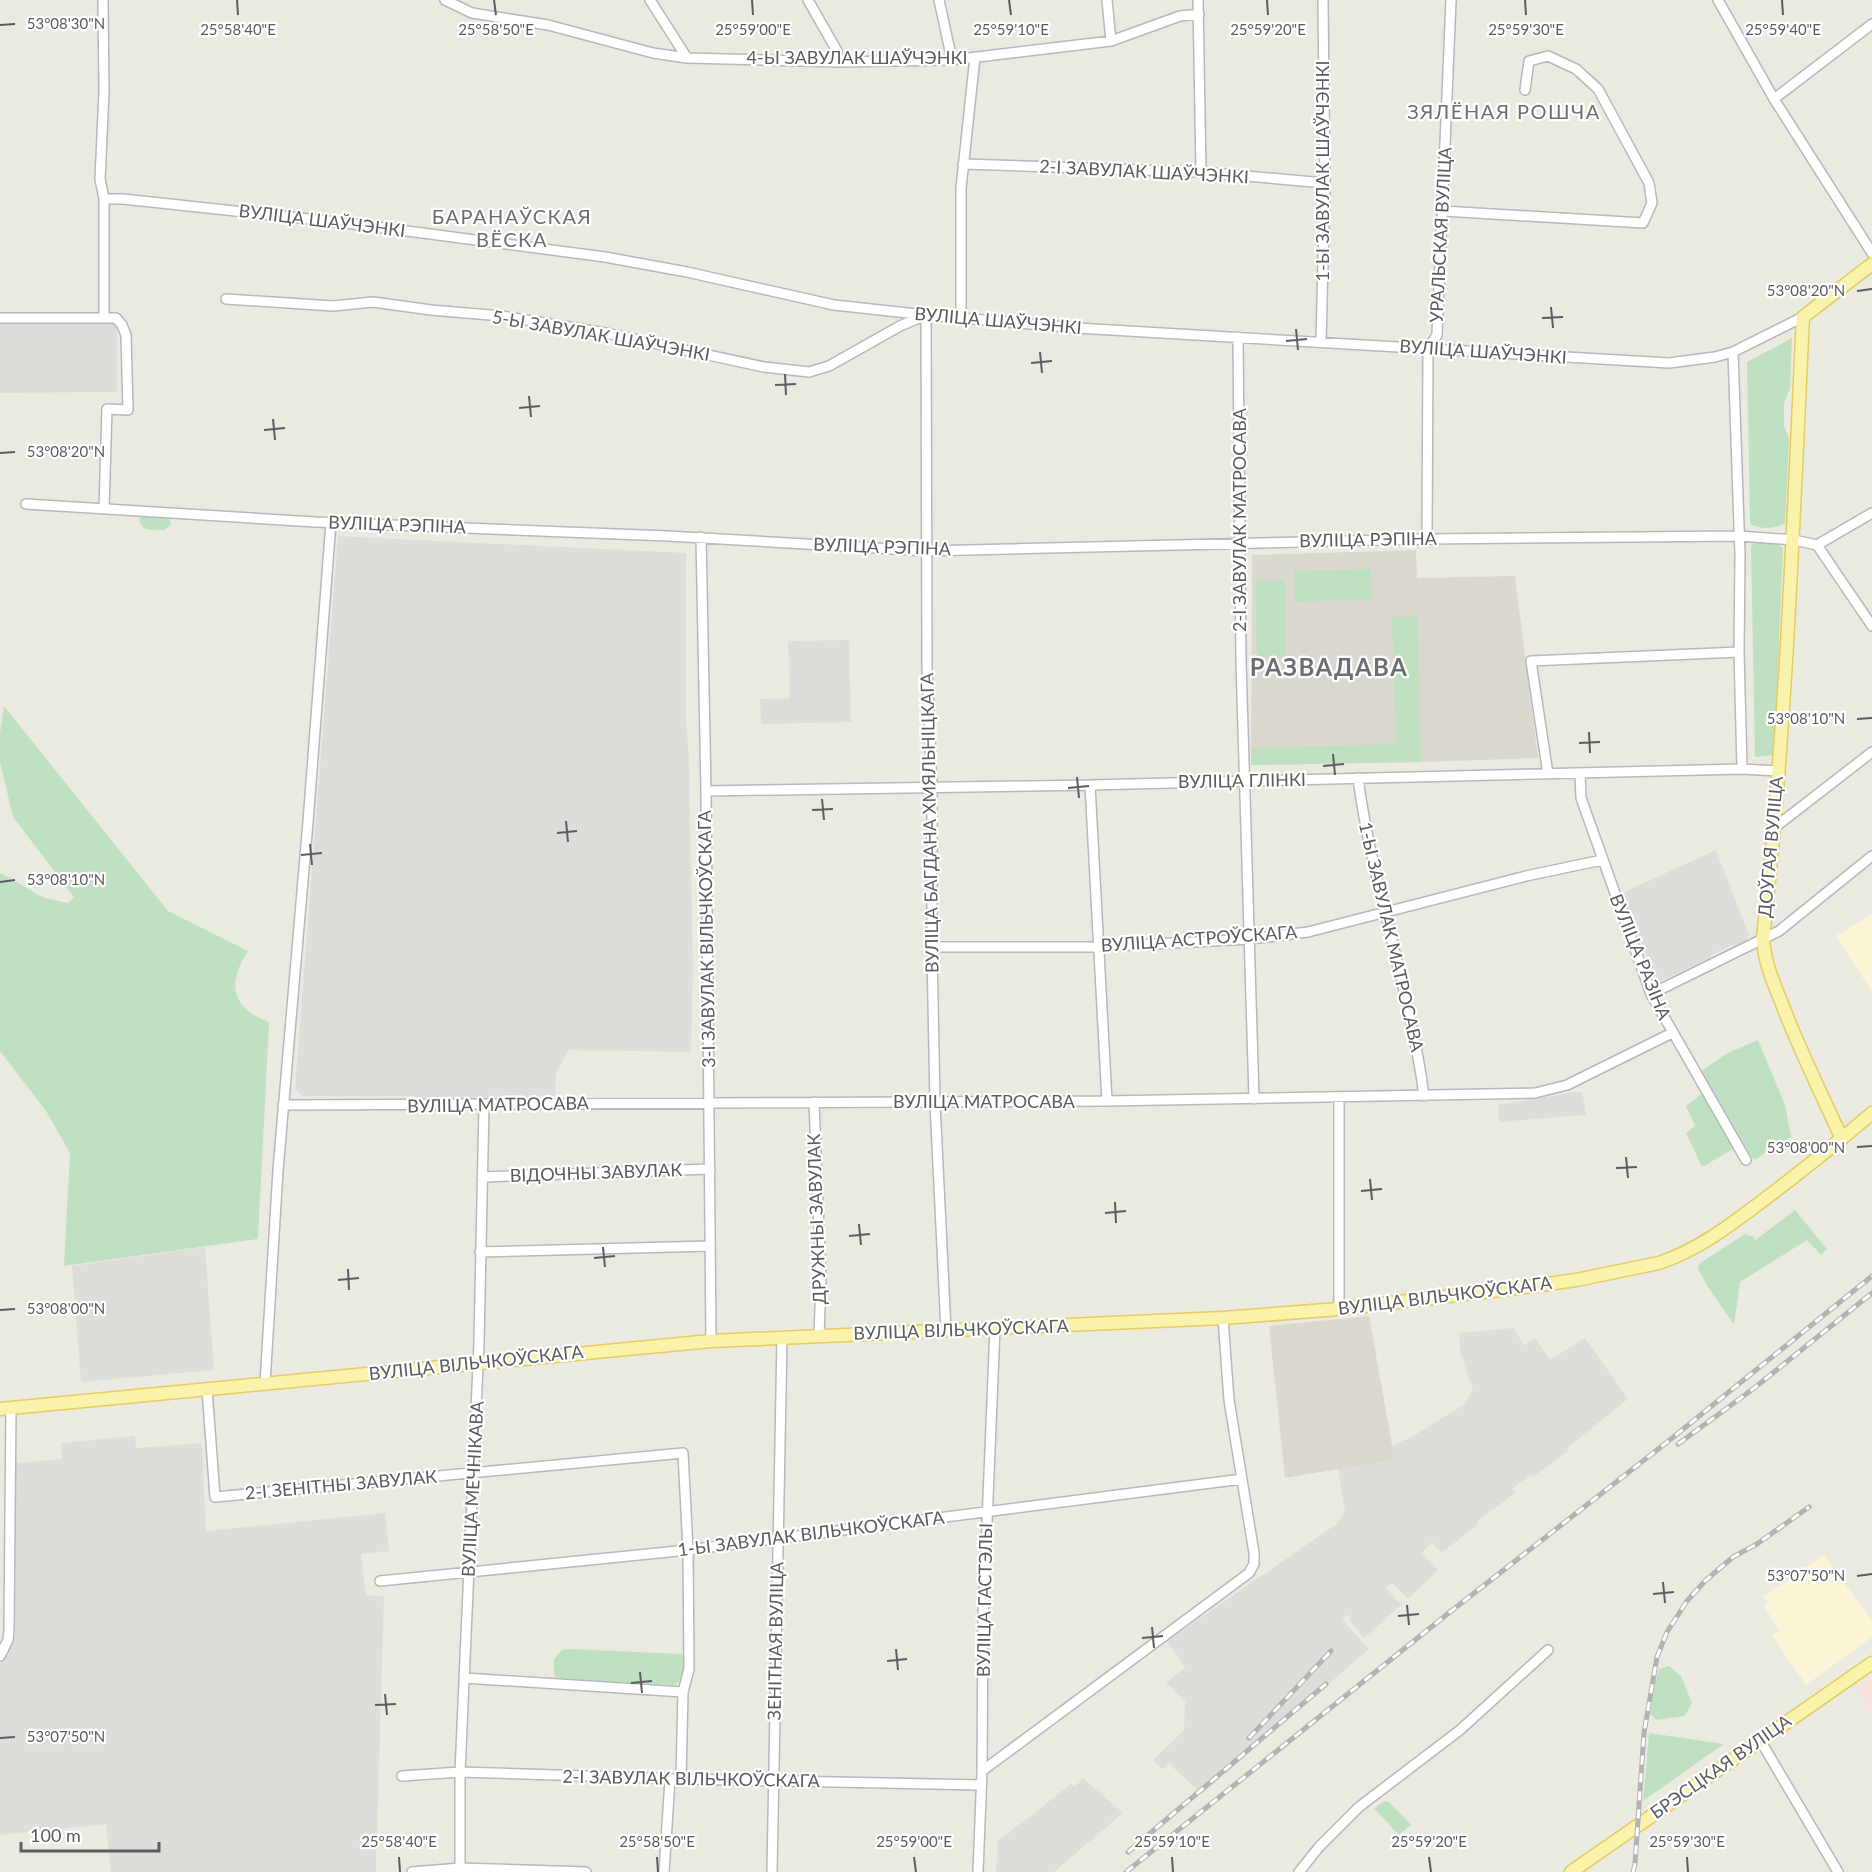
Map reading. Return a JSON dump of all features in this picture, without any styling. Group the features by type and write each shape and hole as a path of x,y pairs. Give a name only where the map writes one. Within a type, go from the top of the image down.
{"main road":[{"name":"ВУЛІЦА ШАЎЧЭНКІ","path":"1803,317 1872,264"},
{"name":"ДОЎГАЯ ВУЛІЦА","path":"1803,317 1794,540 1774,828 1763,938 1766,963 1772,980 1800,1050 1842,1139"},
{"name":"ВУЛІЦА ВІЛЬЧКОЎСКАГА","path":"6,1408 711,1341 1223,1318 1339,1309 1526,1287 1671,1259 1720,1233 1791,1180 1872,1113"},
{"name":"БРЭСЦКАЯ ВУЛІЦА","path":"1571,1872 1872,1663"}],"street":[{"path":"103,0 104,92 100,179 104,199 104,318"},
{"name":"4-Ы ЗАВУЛАК ШАЎЧЭНКІ","path":"445,0 472,13 548,25 653,53 687,58 838,62 952,60 1112,41 1180,16 1199,15"},
{"path":"650,0 687,58"},
{"path":"808,0 837,51 838,62"},
{"path":"939,0 952,60"},
{"path":"1107,0 1112,41"},
{"path":"1198,0 1201,172"},
{"name":"1-Ы ЗАВУЛАК ШАЎЧЭНКІ","path":"1321,342 1325,183 1323,0"},
{"name":"УРАЛЬСКАЯ ВУЛІЦА","path":"1426,539 1428,348 1437,335 1451,0"},
{"path":"1718,0 1774,99 1872,253"},
{"path":"1774,99 1872,24"},
{"path":"1443,211 1643,223 1652,203 1649,183 1598,89 1576,69 1548,56 1529,61 1525,90"},
{"path":"961,318 961,188 975,57"},
{"name":"2-І ЗАВУЛАК ШАЎЧЭНКІ","path":"963,164 1201,172 1325,183"},
{"name":"ВУЛІЦА ШАЎЧЭНКІ","path":"104,199 123,199 334,222 605,257 834,304 926,315 1077,328 1668,363 1715,357 1733,352 1803,317"},
{"name":"5-Ы ЗАВУЛАК ШАЎЧЭНКІ","path":"226,299 333,306 373,302 502,316 606,333 764,367 809,372 829,366 900,326 926,315"},
{"name":"ВУЛІЦА БАГДАНА ХМЯЛЬНІЦКАГА","path":"926,315 927,666 932,787 935,1102 946,1330"},
{"path":"0,318 116,318 122,325 126,335 128,410 107,409 104,508"},
{"name":"2-І ЗАВУЛАК МАТРОСАВА","path":"1238,337 1241,661 1254,1099"},
{"name":"ДОЎГАЯ ВУЛІЦА","path":"1733,352 1739,536 1742,769"},
{"name":"ВУЛІЦА РЭПІНА","path":"26,504 331,522 701,537 927,551 1426,539 1739,536"},
{"path":"1739,536 1794,540 1817,545 1872,513"},
{"path":"265,1384 284,1105 331,522"},
{"name":"3-І ЗАВУЛАК ВІЛЬЧКОЎСКАГА","path":"701,537 706,791 711,1341"},
{"path":"1817,545 1872,626"},
{"path":"1548,774 1531,661 1739,652"},
{"path":"1774,828 1872,752"},
{"name":"ВУЛІЦА ГЛІНКІ","path":"706,791 1090,785 1742,769 1778,771"},
{"name":"ВУЛІЦА РАЗІНА","path":"1580,773 1581,798 1651,994 1746,1160"},
{"name":"1-Ы ЗАВУЛАК МАТРОСАВА","path":"1358,778 1384,911 1419,1060 1424,1096"},
{"path":"1090,785 1107,1101"},
{"path":"1651,994 1779,931 1872,856"},
{"name":"ВУЛІЦА АСТРОЎСКАГА","path":"932,947 1098,947 1250,939 1308,932 1526,876 1602,860"},
{"name":"ВУЛІЦА МАТРОСАВА","path":"284,1105 1107,1101 1535,1093 1558,1088 1672,1033"},
{"path":"1339,1097 1339,1309"},
{"name":"ДРУЖНЫ ЗАВУЛАК","path":"814,1101 821,1280 819,1336"},
{"name":"ВУЛІЦА МЕЧНІКАВА","path":"460,1870 460,1772 478,1363 484,1105"},
{"name":"ВІДОЧНЫ ЗАВУЛАК","path":"482,1177 710,1169"},
{"path":"480,1252 710,1246"},
{"path":"982,1771 1249,1573 1254,1564 1254,1552 1229,1400 1223,1318"},
{"name":"ВУЛІЦА ГАСТЭЛЫ","path":"978,1872 987,1512 995,1328"},
{"name":"ЗЕНІТНАЯ ВУЛІЦА","path":"772,1872 782,1337"},
{"name":"2-І ЗЕНІТНЫ ЗАВУЛАК","path":"207,1389 215,1497 683,1453 688,1550"},
{"path":"0,1656 8,1640 4,1630 6,1408"},
{"name":"1-Ы ЗАВУЛАК ВІЛЬЧКОЎСКАГА","path":"380,1581 688,1550 1242,1479"},
{"path":"681,1779 683,1692 689,1669 688,1550"},
{"path":"1299,1872 1319,1847 1359,1807 1460,1730 1548,1650"},
{"path":"464,1678 683,1692"},
{"path":"1760,1740 1838,1872"},
{"name":"2-І ЗАВУЛАК ВІЛЬЧКОЎСКАГА","path":"402,1776 460,1772 981,1785"},
{"path":"664,1872 670,1779"},
{"path":"412,1872 460,1870 586,1872"}],"shaded area":[{"path":"0,323 117,323 117,392 0,393"},
{"path":"338,536 686,553 686,721 689,759 693,970 691,1052 569,1050 556,1073 555,1097 415,1100 415,1096 302,1096 295,1088"},
{"path":"1416,550 1417,578 1515,576 1538,758 1251,765 1252,555"},
{"path":"849,640 851,722 761,724 760,699 790,698 788,641"},
{"path":"1716,850 1749,935 1745,942 1734,947 1732,945 1711,955 1709,959 1658,982 1622,893"},
{"path":"1872,914 1872,992 1836,936"},
{"path":"1582,1092 1586,1115 1499,1122 1498,1105"},
{"path":"205,1247 214,1370 81,1382 72,1266"},
{"path":"1369,1316 1393,1460 1285,1478 1269,1326"},
{"path":"1514,1328 1524,1345 1535,1338 1550,1360 1585,1338 1628,1399 1567,1448 1568,1451 1533,1477 1530,1474 1513,1489 1515,1493 1441,1553 1432,1542 1422,1553 1438,1570 1408,1599 1392,1583 1386,1588 1401,1605 1364,1638 1349,1620 1352,1617 1345,1615 1342,1619 1369,1649 1202,1794 1168,1763 1162,1769 1153,1760 1184,1730 1185,1701 1166,1683 1185,1667 1167,1641 1338,1523 1345,1511 1338,1469 1392,1460 1392,1445 1410,1438 1463,1405 1473,1390 1460,1352 1459,1333"},
{"path":"135,1436 136,1448 202,1443 206,1531 385,1513 389,1551 361,1554 366,1595 384,1596 376,1872 111,1872 106,1824 0,1835 0,1664 15,1637 16,1463 62,1459 61,1443"},
{"path":"1824,1555 1872,1620 1872,1637 1806,1685 1772,1636 1779,1630 1764,1606 1768,1603 1763,1597"},
{"path":"1872,1679 1872,1711 1857,1689"},
{"path":"1083,1778 1123,1813 1054,1872 996,1872 998,1841 1071,1784 1075,1787"}],"green space":[{"path":"1792,338 1790,389 1784,403 1784,425 1789,439 1785,523 1777,527 1763,528 1750,524 1747,362"},
{"path":"144,513 169,517 171,525 164,530 142,527 139,520"},
{"path":"1755,543 1778,544 1783,548 1774,755 1755,757 1751,546"},
{"path":"1371,569 1372,599 1295,602 1294,571"},
{"path":"1285,580 1286,657 1257,657 1255,581"},
{"path":"1418,616 1421,762 1251,765 1251,748 1396,744 1392,617"},
{"path":"4,706 168,911 248,951 237,974 236,994 240,1003 247,1010 269,1022 258,1239 64,1266 70,1153 46,1111 0,1051 0,873 44,898 68,903 74,897 13,817 0,762 0,733"},
{"path":"1758,1040 1785,1105 1791,1137 1754,1160 1742,1144 1702,1167 1686,1133 1695,1126 1686,1106 1709,1088 1700,1072 1726,1054"},
{"path":"1795,1210 1827,1249 1821,1255 1807,1240 1740,1282 1734,1325 1698,1269 1700,1263 1745,1234 1754,1237 1754,1241"},
{"path":"562,1650 682,1654 684,1671 681,1679 675,1685 559,1679 554,1676 554,1659"},
{"path":"1669,1666 1681,1676 1692,1703 1685,1716 1657,1720 1650,1714 1655,1682 1659,1669"},
{"path":"1649,1733 1724,1744 1643,1801"},
{"path":"1385,1801 1389,1802 1411,1825 1399,1835 1374,1808"}],"railway":[{"path":"1126,1872 1450,1612 1666,1443 1872,1276"},
{"path":"1678,1444 1753,1389 1872,1293"},
{"path":"1633,1872 1644,1733 1657,1657 1667,1632 1687,1601 1705,1581 1733,1557 1757,1544 1809,1507"},
{"path":"1249,1738 1331,1651"},
{"path":"1128,1852 1326,1684"}],"district":[{"name":"ЗЯЛЁНАЯ РОШЧА","path":"1504,112"},
{"name":"БАРАНАЎСКАЯ ВЁСКА","path":"512,228"},
{"name":"РАЗВАДАВА","path":"1329,668"}]}
